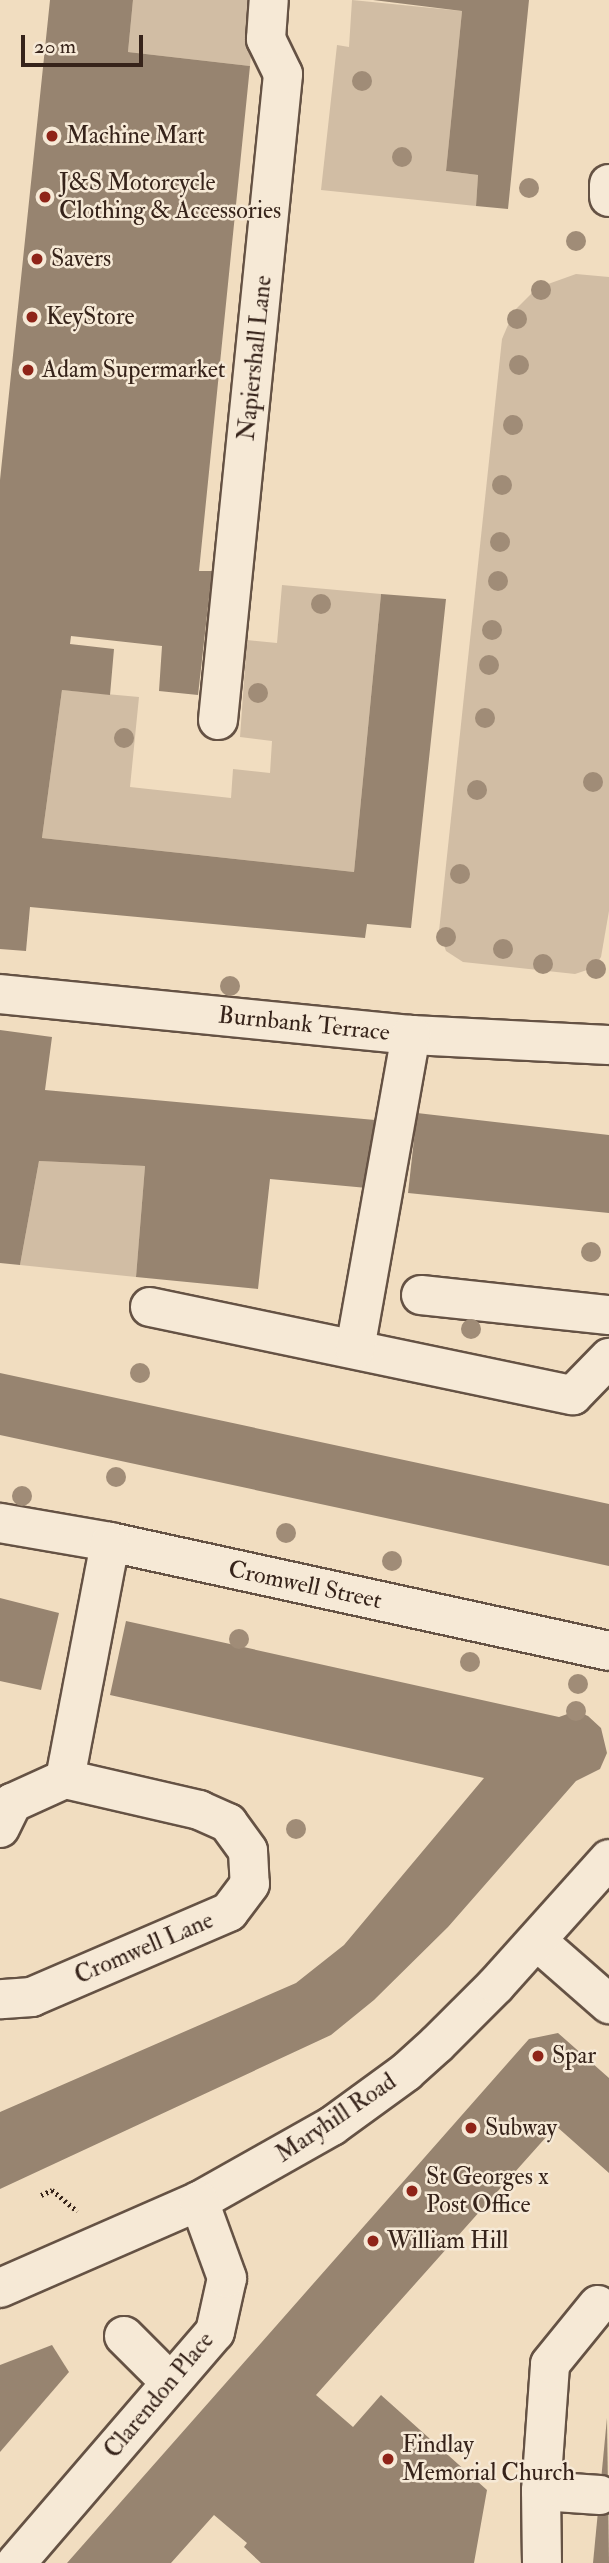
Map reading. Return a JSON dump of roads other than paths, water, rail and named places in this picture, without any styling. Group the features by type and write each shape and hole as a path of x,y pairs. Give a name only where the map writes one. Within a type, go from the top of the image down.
{"street":[{"name":"Napiershall Lane","path":"218,720 283,74 266,39 269,0"},
{"path":"609,184 609,197"},
{"name":"Burnbank Terrace","path":"0,994 411,1035 609,1045"},
{"path":"355,1349 411,1035"},
{"path":"421,1295 609,1315"},
{"path":"150,1307 573,1395 609,1358"},
{"name":"Cromwell Street","path":"0,1523 110,1542 609,1651"},
{"path":"0,1828 12,1803 65,1779 110,1542"},
{"name":"Cromwell Lane","path":"0,1999 32,1997 229,1912 250,1884 248,1851 228,1823 199,1810 65,1779"},
{"name":"Maryhill Road","path":"0,2288 199,2201 294,2150 376,2095 437,2044 537,1941 609,1859"},
{"path":"537,1941 609,2004"},
{"name":"Clarendon Place","path":"16,2563 215,2332 227,2278 199,2201"},
{"path":"542,2563 541,2491 550,2364 598,2305"},
{"path":"124,2336 171,2383"},
{"path":"541,2491 600,2495"}],"place":[{"name":"Machine Mart","path":"52,136"},
{"name":"J&S Motorcycle Clothing & Accessories","path":"45,197"},
{"name":"Savers","path":"37,259"},
{"name":"KeyStore","path":"32,317"},
{"name":"Adam Supermarket","path":"28,370"},
{"name":"Spar","path":"538,2056"},
{"name":"Subway","path":"471,2128"},
{"name":"St Georges x Post Office","path":"412,2191"},
{"name":"William Hill","path":"373,2241"},
{"name":"Findlay Memorial Church","path":"388,2459"}]}
